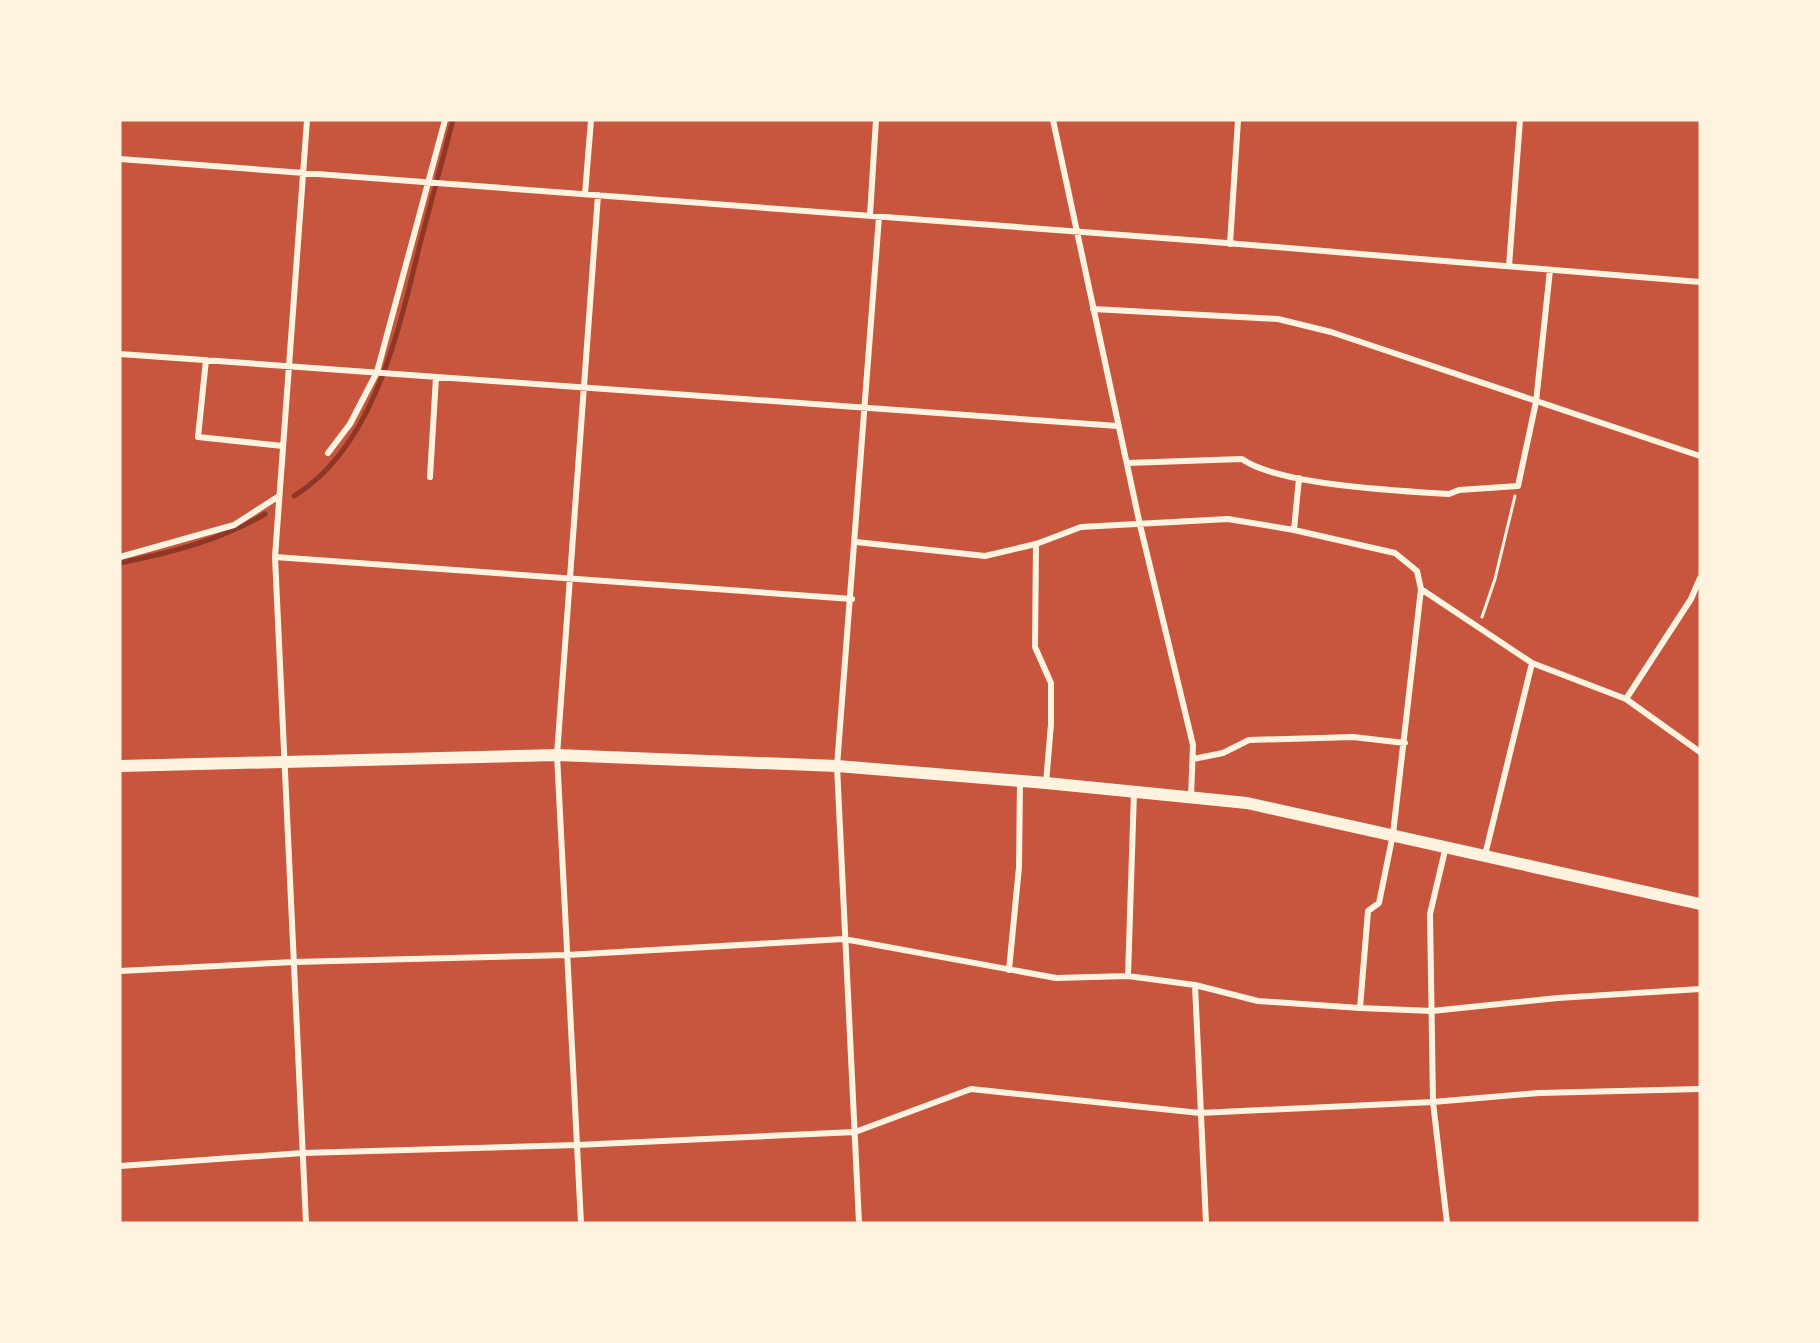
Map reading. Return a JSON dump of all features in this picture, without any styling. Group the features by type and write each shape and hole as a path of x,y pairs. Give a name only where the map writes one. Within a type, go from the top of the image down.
{"main road":[{"path":"120,766 283,764 557,754 837,766 1046,783 1247,803 1700,904"}],"street":[{"path":"306,1223 275,557 307,120"},
{"path":"328,453 350,424 377,372 445,120"},
{"path":"585,194 591,120"},
{"path":"870,215 876,120"},
{"path":"1053,120 1126,463 1193,745 1191,798"},
{"path":"1230,244 1238,120"},
{"path":"1509,266 1520,120"},
{"path":"120,159 870,215 1700,282"},
{"path":"581,1223 557,754 572,579 598,195"},
{"path":"860,1223 837,766 852,599 879,217"},
{"path":"1126,463 1242,459 1254,468 1299,478 1449,494 1459,490 1518,486 1536,402 1550,270"},
{"path":"1093,309 1278,319 1331,332 1700,456"},
{"path":"120,354 1118,426"},
{"path":"206,360 198,437 283,446"},
{"path":"430,477 436,377"},
{"path":"1294,530 1299,478"},
{"path":"120,557 234,525 279,496"},
{"path":"856,542 985,556 1036,544 1081,527 1228,519 1294,530 1395,553 1417,572 1421,589 1405,743 1379,903 1368,911 1360,1008"},
{"path":"1036,544 1035,647 1051,683 1051,724 1046,783"},
{"path":"275,557 852,599"},
{"path":"1626,699 1691,599 1700,578"},
{"path":"1421,589 1532,663 1626,699 1700,752"},
{"path":"1485,855 1532,663"},
{"path":"1193,759 1223,753 1249,740 1353,737 1405,743"},
{"path":"1009,969 1019,867 1020,782"},
{"path":"1128,976 1134,791"},
{"path":"1446,846 1430,914 1433,1102 1447,1223"},
{"path":"120,971 294,962 567,955 844,939 1056,978 1128,976 1195,985 1258,1001 1360,1008 1432,1011 1558,998 1700,990"},
{"path":"1195,985 1206,1223"},
{"path":"120,1166 303,1153 577,1145 855,1132 971,1089 1200,1113 1433,1102 1539,1093 1700,1089"}],"path":[{"path":"1479,627 1495,579 1518,486"}],"waterway":[{"path":"294,496 322,475 345,448 364,417 380,383 403,312 453,120"},
{"path":"120,563 176,550 213,538 265,514"}]}
